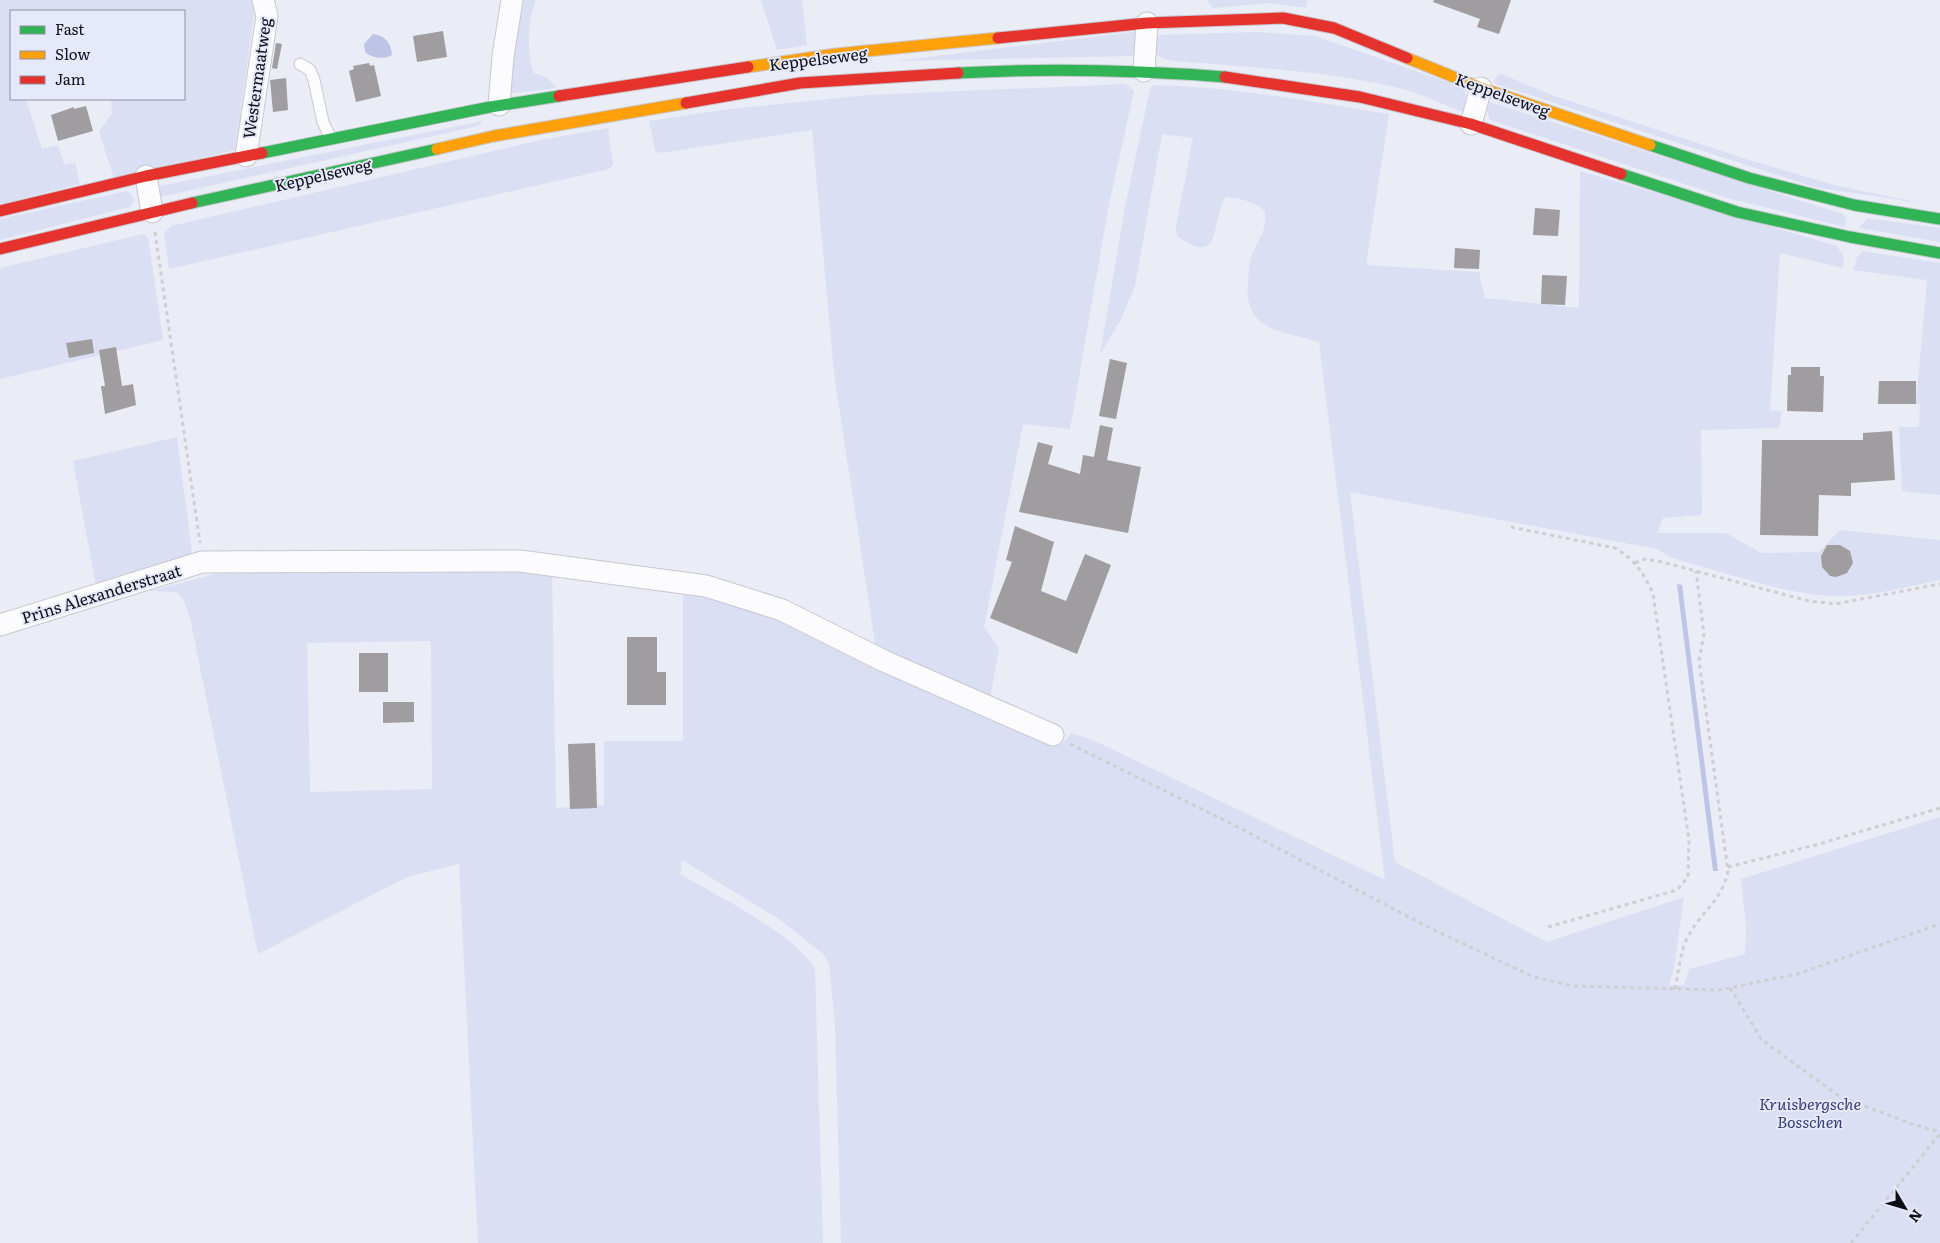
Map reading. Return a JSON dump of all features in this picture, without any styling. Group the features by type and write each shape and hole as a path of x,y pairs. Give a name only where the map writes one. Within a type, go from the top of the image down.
{"street":[{"name":"Westermaatweg","path":"246,156 266,16 264,0"},
{"path":"494,136 494,106 512,0"},
{"name":"Keppelseweg","path":"0,211 146,176 494,106 836,54 928,47 1148,23 1283,18 1334,28 1481,88 1749,178 1854,205 1940,220"},
{"path":"1144,71 1148,23"},
{"name":"Keppelseweg","path":"0,248 152,212 494,136 800,83 1013,70 1144,71 1245,78 1360,97 1471,124 1737,212 1850,237 1940,253"},
{"path":"1471,124 1481,88"},
{"path":"146,176 152,212"},
{"path":"1850,237 1854,205"},
{"name":"Prins Alexanderstraat","path":"0,625 202,562 520,561 706,586 782,610 884,661 1052,735"}],"lane":[{"path":"300,64 310,70 324,122 331,139"}],"path":[{"path":"152,212 202,562"},
{"path":"1511,527 1615,548 1629,556 1645,575 1653,594 1690,840 1688,877 1677,890 1548,927"},
{"path":"1635,563 1645,559 1809,601 1835,604 1940,584"},
{"path":"1675,989 1683,949 1690,933 1725,888 1728,867 1699,661 1704,634 1696,571"},
{"path":"1052,735 1228,822 1428,927 1534,977 1573,986 1719,990 1797,974 1940,924"},
{"path":"1728,867 1819,844 1940,808"},
{"path":"1730,988 1762,1040 1839,1096 1940,1133 1851,1243"}],"green space":[{"path":"0,0 256,0 235,150 114,178 99,132 112,113 111,100 185,100 185,10 10,10 10,100 26,100 42,149 58,145 64,164 75,163 80,184 0,204"},
{"path":"523,0 536,0 531,17 529,36 531,65 534,73 548,78 556,88 508,94 508,79"},
{"path":"761,0 802,0 807,45 777,50"},
{"path":"1207,0 1308,0 1306,8 1270,3 1212,8"},
{"path":"1142,31 1137,56 895,61"},
{"path":"1256,32 1315,36 1465,88 1466,100 1468,101 1463,112 1411,91 1375,83 1289,70 1175,61 1164,59 1155,54 1158,35"},
{"path":"1499,73 1552,95 1749,160 1838,186 1926,204 1814,187 1493,83"},
{"path":"1126,84 1134,91 1109,204 1070,429 1023,424 984,627 999,648 990,699 876,650 834,373 812,130 660,153 655,150 649,121 730,109 868,95"},
{"name":"Kruisbergsche Bosschen","path":"1153,85 1242,92 1389,114 1366,265 1479,272 1485,298 1579,308 1580,171 1837,246 1844,258 1843,268 1780,253 1770,410 1782,411 1779,428 1701,430 1702,515 1663,518 1657,533 1726,533 1761,553 1819,552 1840,530 1940,540 1940,580 1861,595 1816,595 1775,587 1672,558 1657,549 1350,492 1395,862 1547,942 1684,897 1674,969 1669,985 1684,985 1689,969 1745,954 1746,927 1741,879 1940,817 1940,1243 841,1243 835,1026 829,963 823,954 779,919 682,860 680,874 754,916 773,929 791,942 815,969 823,1243 478,1243 459,864 407,877 258,954 190,618 183,599 176,592 150,591 223,572 552,571 556,808 604,805 604,741 683,741 683,589 739,602 1044,739 1061,744 1072,733 1099,743 1385,880 1319,342 1267,326 1258,320 1252,310 1248,298 1250,261 1265,225 1265,211 1257,205 1237,198 1226,197 1221,207 1213,238 1209,244 1202,247 1192,245 1177,236 1176,226 1193,138 1162,134 1135,286 1120,321 1100,354 1125,207 1150,89","holes":["431,641 432,789 310,792 307,643"]},
{"path":"1483,100 1843,214 1846,219 1845,227 1727,198 1490,120"},
{"path":"483,121 478,126 160,197 157,190 160,186"},
{"path":"608,128 613,165 609,169 169,269 164,233 171,226 541,140"},
{"path":"127,191 132,195 134,201 130,207 0,240 0,219"},
{"path":"1867,218 1940,228 1940,242 1859,228"},
{"path":"143,234 148,238 163,340 0,379 0,268"},
{"path":"1863,251 1940,263 1940,495 1902,491 1899,427 1919,427 1920,405 1916,404 1927,280 1853,270 1857,257"},
{"path":"177,437 192,553 190,557 97,592 73,461"}],"shaded area":[{"path":"373,34 387,40 392,55 378,58 365,52 364,44"},
{"path":"1677,584 1682,585 1718,871 1713,871"}],"building":[{"path":"1434,0 1511,0 1499,34 1477,27 1480,19 1433,2"},
{"path":"443,31 447,57 417,62 413,36"},
{"path":"276,43 282,44 277,69 272,68"},
{"path":"369,63 370,66 374,65 381,96 356,102 349,71 354,69 353,66"},
{"path":"286,78 288,110 273,112 270,80"},
{"path":"86,106 93,131 58,141 51,115 74,107 74,109"},
{"path":"1535,208 1560,210 1558,236 1533,235"},
{"path":"1455,248 1480,250 1479,269 1454,268"},
{"path":"1542,275 1567,276 1565,305 1541,304"},
{"path":"92,339 94,353 69,358 66,343"},
{"path":"116,347 122,386 133,384 136,405 105,414 101,386 105,386 99,350"},
{"path":"1110,359 1127,363 1116,419 1099,416"},
{"path":"1791,367 1820,367 1820,376 1824,376 1823,412 1787,411 1788,375 1791,375"},
{"path":"1879,381 1916,381 1916,404 1878,404"},
{"path":"1100,425 1113,428 1107,460 1141,467 1128,533 1019,512 1038,442 1053,446 1048,464 1080,474 1083,455 1094,457"},
{"path":"1892,431 1895,480 1851,483 1851,496 1819,495 1818,536 1760,535 1762,440 1863,440 1863,433"},
{"path":"1015,526 1054,542 1041,591 1066,601 1085,554 1111,565 1077,654 990,618 1012,562 1006,560"},
{"path":"1827,545 1840,545 1850,551 1853,563 1847,573 1836,577 1830,576 1822,567 1821,556"},
{"path":"627,637 657,637 657,672 666,672 666,705 627,705"},
{"path":"359,653 388,653 388,692 359,692"},
{"path":"383,702 414,702 414,722 383,723"},
{"path":"595,743 597,808 570,809 568,744"}],"traffic: fast":[{"path":"958,73 1092,70 1225,77"},
{"path":"262,153 490,107 559,96"},
{"path":"1650,145 1749,178 1854,205 1940,219"},
{"path":"192,203 437,149"},
{"path":"1621,174 1737,212 1850,237 1940,253"}],"traffic: slow":[{"path":"748,67 836,54 998,38"},
{"path":"1407,58 1481,88 1650,145"},
{"path":"437,149 494,136 686,103"}],"traffic: jam":[{"path":"998,38 1147,23 1283,18 1334,28 1407,58"},
{"path":"559,96 748,67"},
{"path":"686,103 800,83 958,73"},
{"path":"1225,77 1360,97 1471,124 1621,174"},
{"path":"0,211 146,176 262,153"},
{"path":"0,249 192,203"}]}
